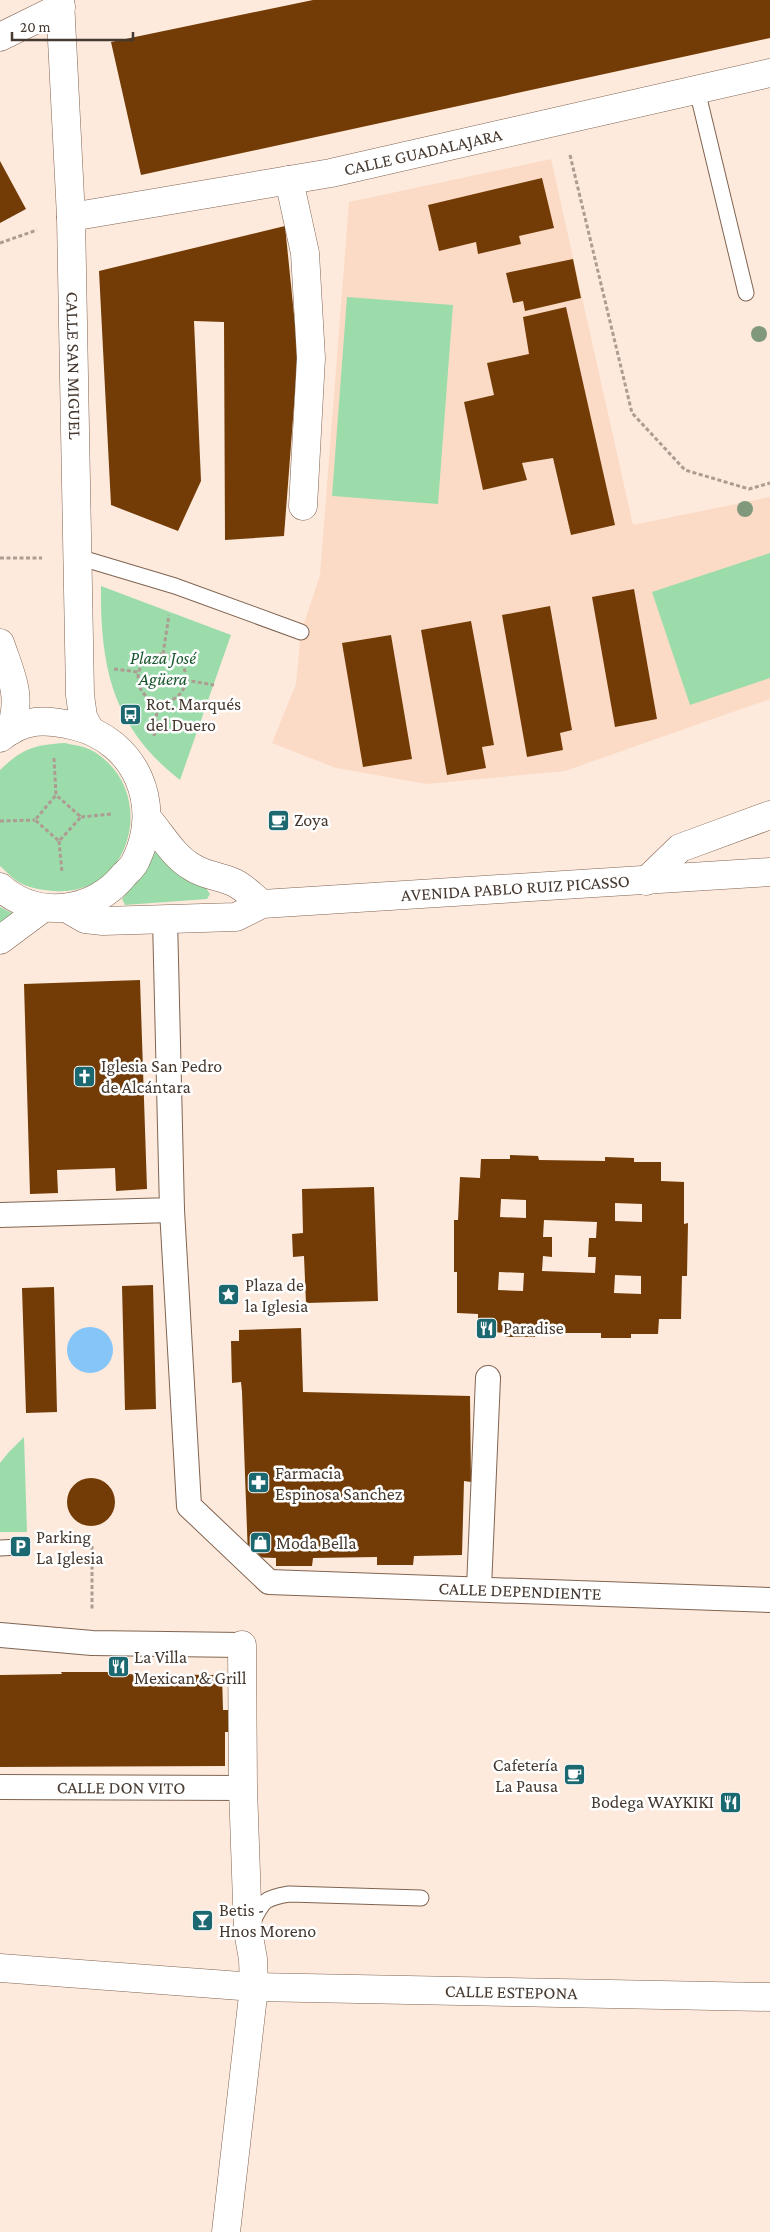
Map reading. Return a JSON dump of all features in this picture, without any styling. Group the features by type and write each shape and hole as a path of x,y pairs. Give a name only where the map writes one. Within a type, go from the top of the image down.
{"street":[{"path":"0,37 60,4"},
{"name":"CALLE SAN MIGUEL","path":"60,4 72,217 80,696 83,717 90,730"},
{"name":"CALLE GUADALAJARA","path":"72,217 331,173 770,73"},
{"path":"289,180 305,253 311,358 302,506"},
{"path":"0,643 15,688 17,704 5,734"},
{"path":"0,940 54,908 89,903 116,886 136,861 148,819 145,801 134,766 111,742 90,730 48,720 22,724 5,734"},
{"path":"646,881 680,848 770,815"},
{"path":"148,819 171,848 190,866 205,874 234,882 262,904"},
{"name":"AVENIDA PABLO RUIZ PICASSO","path":"0,887 13,899 103,921 236,917 262,904 770,872"},
{"path":"0,1215 172,1210 165,919"},
{"name":"CALLE DEPENDIENTE","path":"172,1210 189,1506 269,1582 479,1588 770,1600"},
{"path":"479,1588 488,1378"},
{"path":"0,1635 92,1643 242,1645 243,1788 248,1930 253,1959 254,1987 226,2232"},
{"name":"CALLE DON VITO","path":"0,1787 243,1788"},
{"name":"CALLE ESTEPONA","path":"0,1968 254,1987 770,1996"}],"lane":[{"path":"697,90 746,293"},
{"path":"78,557 175,586 301,632"},
{"path":"0,1548 20,1547"},
{"path":"248,1930 262,1902 276,1896 289,1894 420,1898"}],"path":[{"path":"562,120 632,413 685,470 749,489 770,484"},
{"path":"0,558 78,557"},
{"path":"163,654 175,586"},
{"path":"163,654 174,658 181,664 185,673 185,680 182,691 167,702 158,702 149,699 142,693 138,684 138,675 141,666 148,659 163,654"},
{"path":"185,680 214,685"},
{"path":"35,820 56,795 54,757"},
{"path":"56,795 81,817"},
{"path":"59,841 81,817 118,814"},
{"path":"0,821 35,820 59,841 62,878"},
{"path":"92,1546 92,1605"}],"shaded area":[{"path":"551,159 633,525 770,497 770,699 565,771 427,784 336,768 272,743 296,684 301,632 320,575 349,202"}],"green space":[{"path":"347,297 453,305 438,504 332,496"},
{"path":"770,553 770,678 690,705 652,592"},
{"name":"Plaza José Agüera","path":"101,586 231,635 180,780 157,760 139,739 125,717 115,694 108,670 104,644 101,616"},
{"path":"65,743 91,750 112,767 125,789 130,813 128,837 119,859 103,877 81,889 44,890 21,883 0,866 0,770 15,757 29,749"},
{"path":"157,852 181,876 206,888 210,894 207,899 125,905 122,899 141,876 153,853"},
{"path":"0,907 12,913 15,918 0,929"},
{"path":"24,1437 27,1532 0,1532 0,1463"}],"water":[{"path":"95,1327 107,1333 112,1341 112,1359 107,1367 99,1372 85,1373 73,1367 68,1359 67,1345 73,1333 81,1328"}],"building":[{"path":"313,0 770,0 770,38 141,175 111,42"},
{"path":"0,161 26,209 0,223"},
{"path":"542,178 554,228 519,236 521,244 478,254 476,242 439,251 428,205"},
{"path":"285,226 298,354 284,536 225,540 224,322 194,321 201,481 178,531 111,505 99,271"},
{"path":"573,259 581,298 525,311 523,301 513,303 506,273"},
{"path":"566,307 615,525 571,535 553,458 522,463 527,480 483,490 464,402 494,395 487,363 529,354 523,317"},
{"path":"634,589 657,719 615,727 592,597"},
{"path":"550,606 572,730 560,733 563,750 527,757 502,615"},
{"path":"471,621 494,745 482,747 486,768 447,775 421,630"},
{"path":"391,635 412,759 363,767 342,643"},
{"name":"Iglesia San Pedro de Alcántara","path":"140,980 147,1189 116,1191 115,1168 57,1170 58,1193 30,1194 24,984"},
{"path":"510,1155 538,1156 539,1160 605,1161 605,1157 634,1158 634,1162 661,1162 661,1181 684,1182 684,1224 688,1223 687,1276 682,1276 681,1319 659,1319 658,1334 631,1334 631,1338 601,1338 601,1333 535,1333 535,1337 506,1337 506,1333 478,1331 478,1314 457,1313 457,1272 454,1272 454,1220 458,1220 460,1177 480,1178 481,1159 510,1159","holes":["501,1199 526,1200 526,1218 500,1217","615,1203 642,1204 642,1222 615,1221","544,1220 597,1222 596,1238 589,1238 588,1257 596,1257 595,1273 542,1271 543,1256 552,1257 552,1237 543,1237","499,1272 524,1273 523,1291 498,1290","615,1275 641,1276 641,1294 614,1293"]},
{"path":"374,1187 378,1301 306,1303 304,1256 293,1257 292,1234 303,1233 302,1189"},
{"path":"153,1285 156,1409 125,1410 122,1286"},
{"path":"54,1287 57,1412 26,1413 22,1288"},
{"path":"301,1328 303,1392 470,1396 471,1482 464,1481 462,1555 414,1556 413,1565 377,1565 377,1557 313,1558 312,1566 276,1566 276,1558 248,1557 242,1392 241,1382 232,1383 231,1341 239,1341 239,1330"},
{"path":"86,1478 96,1478 108,1485 115,1497 115,1507 108,1519 96,1526 86,1526 78,1522 71,1515 67,1507 67,1497 71,1489 78,1482"},
{"path":"61,1672 222,1675 223,1710 229,1710 231,1732 225,1732 225,1766 0,1767 0,1675 62,1674"}],"place":[{"name":"Rot. Marqués del Duero","path":"130,714"},
{"name":"Zoya","path":"278,820"},
{"name":"Iglesia San Pedro de Alcántara","path":"85,1076"},
{"name":"Plaza de la Iglesia","path":"229,1295"},
{"name":"Paradise","path":"487,1328"},
{"name":"Farmacia Espinosa Sanchez","path":"259,1483"},
{"name":"Moda Bella","path":"260,1543"},
{"name":"Parking La Iglesia","path":"20,1547"},
{"name":"La Villa Mexican & Grill","path":"118,1667"},
{"name":"Cafetería La Pausa","path":"574,1775"},
{"name":"Bodega WAYKIKI","path":"730,1802"},
{"name":"Betis - Hnos Moreno","path":"203,1920"}]}
